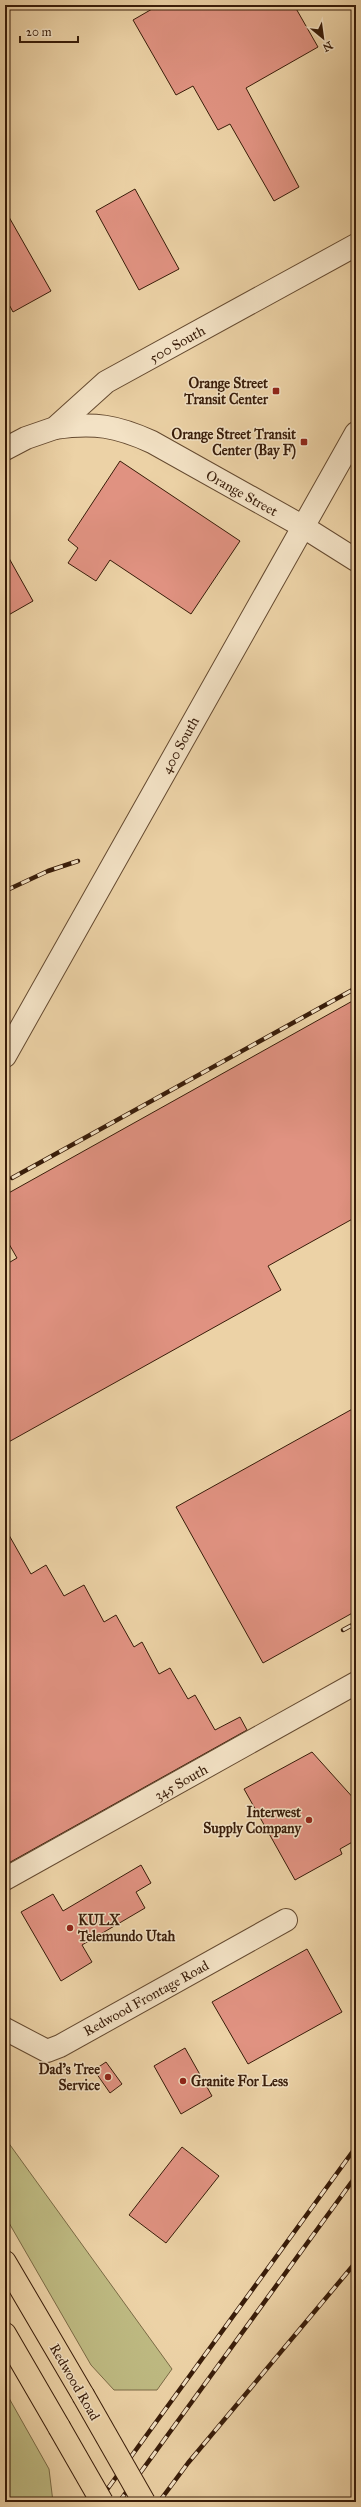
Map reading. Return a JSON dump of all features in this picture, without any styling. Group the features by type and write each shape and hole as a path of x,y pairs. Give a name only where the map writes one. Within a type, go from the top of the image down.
{"main road":[{"name":"Redwood Road","path":"5,2262 144,2502"},
{"path":"5,2334 102,2502"}],"street":[{"name":"500 South","path":"5,449 26,438 55,428 106,382 356,245"},
{"name":"Orange Street","path":"55,428 104,425 131,432 152,442 302,526 356,560"},
{"name":"400 South","path":"5,1056 302,526 356,433"},
{"name":"345 South","path":"5,1879 356,1683"},
{"name":"Redwood Frontage Road","path":"5,2029 47,2051 60,2046 286,1920"}],"shaded area":[{"path":"5,2138 172,2369 157,2390 114,2390 91,2365 5,2216"},
{"path":"5,2391 49,2469 53,2502 5,2502"}],"building":[{"path":"159,5 294,5 318,47 246,88 299,187 274,201 230,124 218,130 193,86 176,95 133,20"},
{"path":"135,189 179,269 139,290 96,211"},
{"path":"5,210 51,291 13,312 5,297"},
{"path":"120,461 240,541 191,614 110,560 96,581 68,563 78,548 68,540"},
{"path":"5,551 33,601 5,617"},
{"path":"356,999 356,1217 268,1266 281,1290 5,1444 5,1265 17,1258 5,1237 5,1195"},
{"path":"356,1407 356,1611 263,1663 176,1507"},
{"path":"5,1528 31,1574 46,1565 64,1596 84,1585 104,1622 116,1615 134,1647 142,1642 159,1674 170,1668 188,1699 195,1695 215,1730 240,1717 247,1730 5,1865"},
{"name":"Interwest Supply Company","path":"312,1752 356,1801 356,1840 340,1849 342,1854 295,1880 244,1789"},
{"name":"KULX Telemundo Utah","path":"141,1865 151,1883 136,1892 145,1908 82,1945 92,1962 61,1981 21,1912 53,1894 63,1911"},
{"path":"307,1949 342,2012 248,2064 212,2002"},
{"name":"Granite For Less","path":"185,2048 212,2096 181,2114 154,2066"},
{"name":"Dad's Tree Service","path":"106,2062 122,2084 110,2093 94,2070"},
{"path":"182,2147 219,2176 166,2243 129,2215"}],"railway":[{"path":"5,891 48,871 78,861"},
{"path":"12,1178 356,988"},
{"path":"343,1630 356,1623"},
{"path":"98,2502 356,2147"},
{"path":"119,2502 356,2176"},
{"path":"159,2502 188,2463 356,2262"}],"place":[{"name":"Orange Street Transit Center","path":"276,391"},
{"name":"Orange Street Transit Center (Bay F)","path":"304,442"},
{"name":"Interwest Supply Company","path":"309,1820"},
{"name":"KULX Telemundo Utah","path":"70,1928"},
{"name":"Dad's Tree Service","path":"108,2077"},
{"name":"Granite For Less","path":"183,2081"}]}
